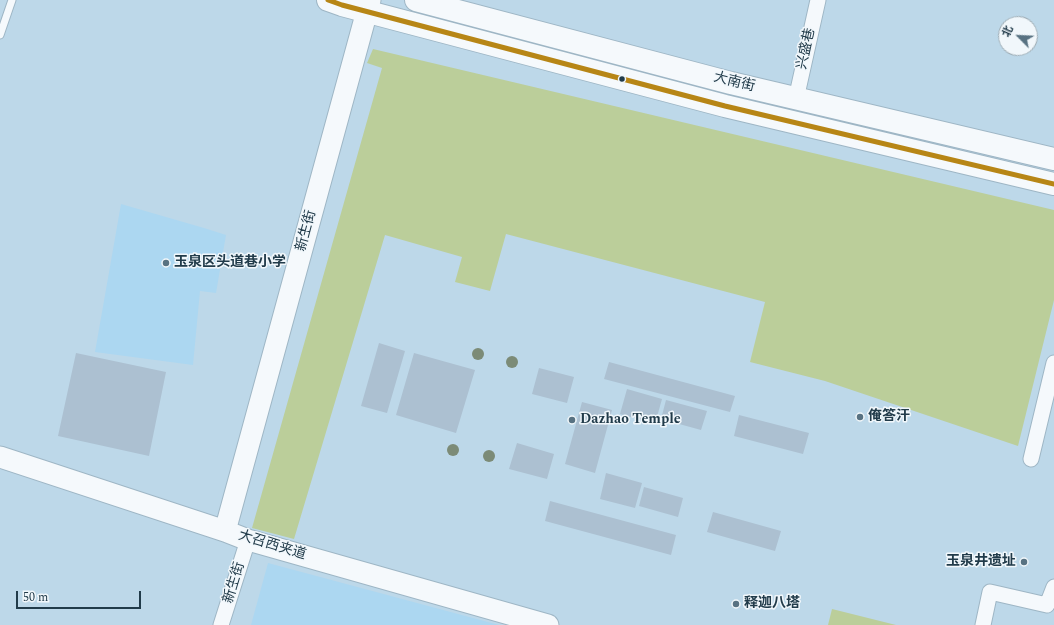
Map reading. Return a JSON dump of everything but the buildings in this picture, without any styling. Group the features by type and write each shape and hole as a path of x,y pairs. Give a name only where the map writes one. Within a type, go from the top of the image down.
{"highway":[{"name":"大南街","path":"328,0 342,5 368,6 725,106 1054,184"},
{"name":"大南街","path":"416,0 731,83 1054,159"}],"street":[{"name":"兴盛巷","path":"796,98 818,0"},
{"name":"新生街","path":"225,531 368,6"},
{"path":"1031,459 1054,363"},
{"name":"大召西夹道","path":"0,457 225,531 248,540 548,625"},
{"name":"新生街","path":"221,625 248,540"},
{"path":"983,625 990,592 1047,605 1054,587"}],"lane":[{"path":"0,35 12,0"}],"shaded area":[{"name":"玉泉区头道巷小学","path":"121,204 226,235 216,293 200,291 193,365 95,352"},
{"path":"268,563 499,625 251,625"}],"green space":[{"path":"373,49 1054,210 1054,300 1018,446 825,381 750,362 765,302 506,234 490,291 455,282 462,257 385,235 294,539 252,528 382,68 367,63"},
{"path":"832,609 896,625 828,625"}],"transit line":[{"path":"328,0 342,5 725,106 1054,184"}],"place":[{"name":"玉泉区头道巷小学","path":"166,263"},
{"name":"俺答汗","path":"860,417"},
{"name":"Dazhao Temple","path":"572,420"},
{"name":"玉泉井遗址","path":"1024,562"},
{"name":"释迦八塔","path":"736,604"}]}
